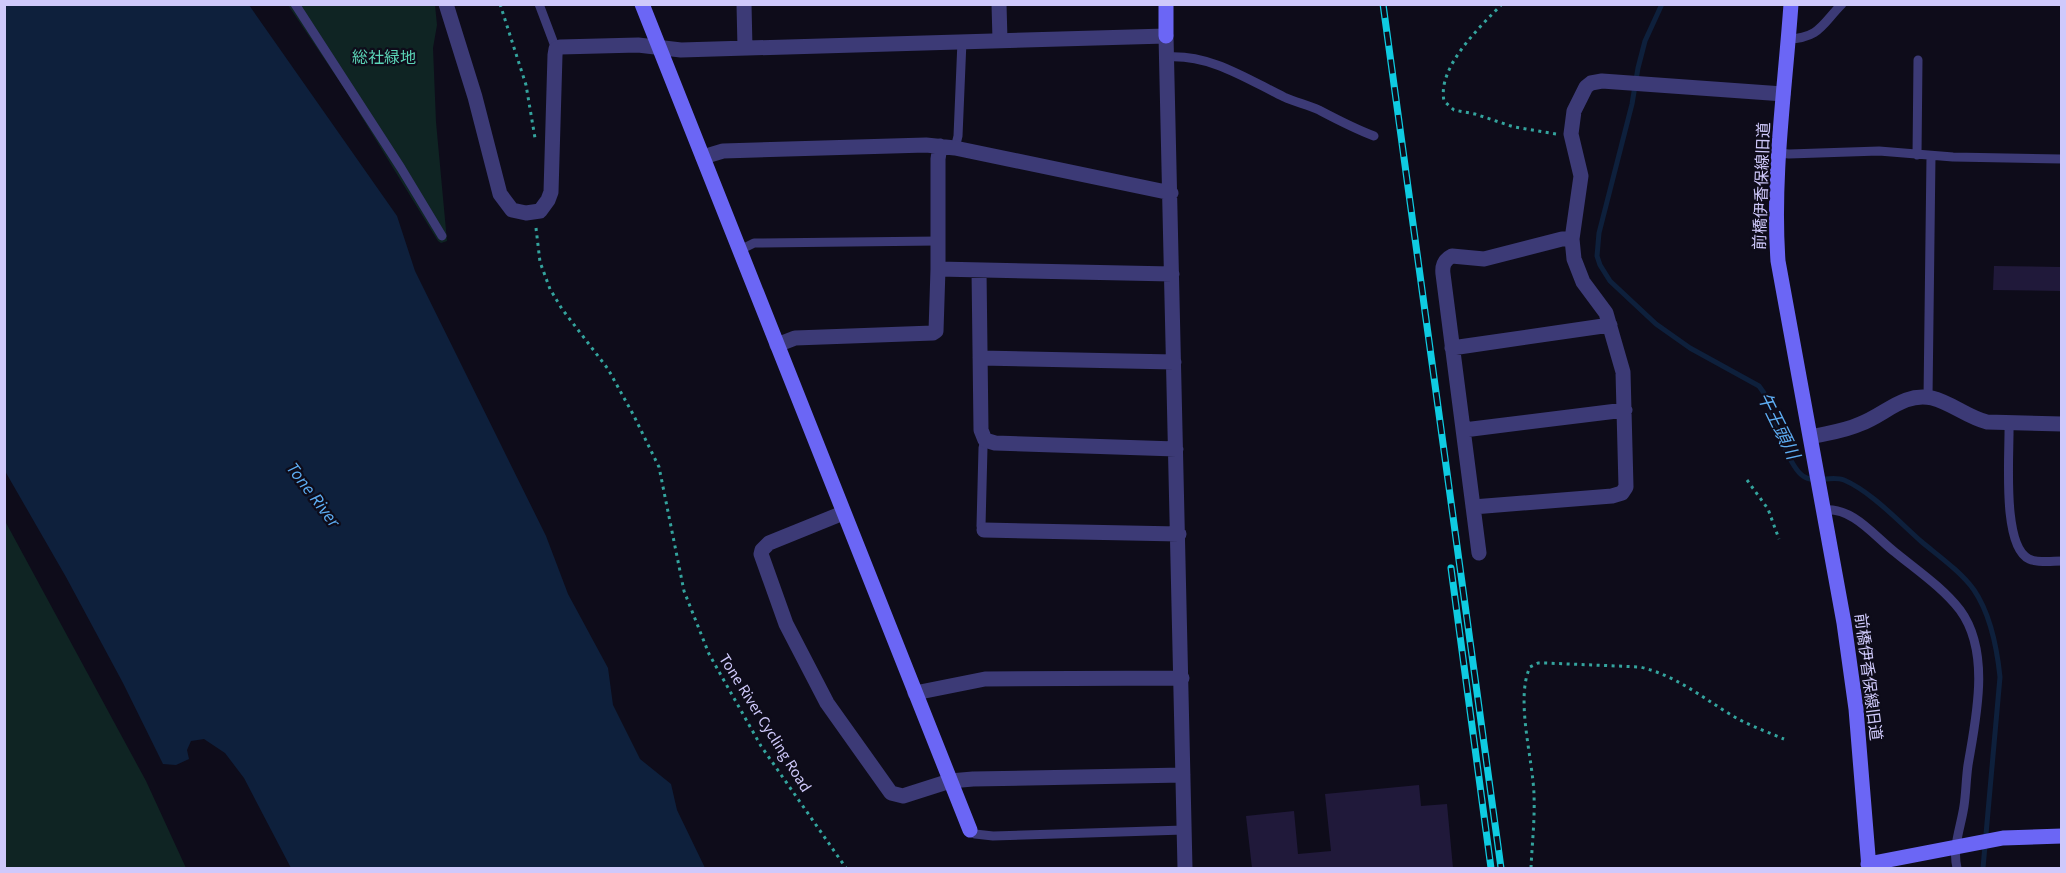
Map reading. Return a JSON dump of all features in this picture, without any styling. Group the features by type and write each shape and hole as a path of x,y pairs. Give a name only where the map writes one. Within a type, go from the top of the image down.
{"street":[{"path":"446,4 475,97 500,194 506,204 518,212 526,213 540,211 551,192 556,50 561,47 638,45 681,50 1166,36"},
{"path":"642,4 970,830"},
{"path":"744,4 746,48"},
{"path":"999,4 1000,40"},
{"path":"1166,4 1185,868"},
{"name":"前橋伊香保線旧道","path":"1791,4 1779,153 1776,224 1778,261 1818,474 1856,709 1869,866"},
{"path":"1473,507 1612,496 1622,493 1626,487 1623,372 1606,313 1583,282 1574,259 1572,239 1581,176 1572,143 1572,122 1577,103 1586,87 1591,83 1602,81 1784,94"},
{"path":"703,157 723,151 926,145 947,147 1171,193"},
{"path":"777,345 795,338 933,333 936,331 938,159 947,147"},
{"path":"1479,553 1442,270 1448,258 1452,256 1484,259 1562,239 1572,239"},
{"path":"938,269 1172,274"},
{"path":"979,270 981,430 986,440 995,443 1176,449"},
{"path":"1452,348 1610,326"},
{"path":"980,358 1174,362"},
{"path":"1811,437 1862,424 1905,400 1928,398 1946,403 1977,420 2061,424"},
{"path":"1464,430 1625,410"},
{"path":"843,513 769,543 762,550 762,561 786,624 827,703 891,793 903,796 950,781 1183,775"},
{"path":"984,530 1179,534"},
{"path":"915,693 985,679 1182,678"},
{"path":"1869,866 2003,838 2061,836"}],"lane":[{"path":"294,4 401,168 442,236"},
{"path":"539,4 556,50"},
{"path":"1788,39 1805,38 1814,34 1842,4"},
{"path":"947,147 958,136 962,41"},
{"path":"1167,57 1194,58 1221,65 1290,100 1374,136"},
{"path":"1917,154 1918,60"},
{"path":"1779,153 1879,151 1931,156 2061,159"},
{"path":"1928,398 1931,156"},
{"path":"740,250 754,243 938,241"},
{"path":"2009,423 2010,519 2014,538 2020,552 2030,560 2061,561"},
{"path":"984,530 981,526 983,448 986,440"},
{"path":"1824,510 1835,509 1847,513 1923,574 1960,610 1973,635 1978,664 1977,688 1957,868"},
{"path":"970,830 975,834 993,836 1184,830"}],"path":[{"path":"500,4 526,85 536,144"},
{"path":"1502,4 1449,67 1444,78 1444,101 1454,110 1514,126 1564,135"},
{"name":"Tone River Cycling Road","path":"535,222 540,262 550,289 562,309 608,369 659,467 684,591 709,654 761,746 846,868"},
{"path":"1748,480 1768,509 1779,539"},
{"path":"1531,868 1534,796 1525,712 1530,667 1538,663 1545,663 1650,669 1695,690 1728,714 1784,739"}],"green space":[{"name":"総社緑地","path":"288,5 435,5 437,25 433,48 436,122 447,241 441,243 438,241 344,88"},
{"path":"5,521 146,781 186,868 5,868"}],"water":[{"name":"Tone River","path":"5,4 249,5 397,216 415,271 546,536 568,594 608,668 613,705 640,759 671,784 677,810 705,868 291,868 244,778 225,753 204,739 191,741 187,750 189,759 176,765 163,764 66,577 5,471"}],"building":[{"path":"1994,266 2061,267 2061,291 1993,290"},
{"path":"1419,785 1421,806 1447,804 1453,868 1252,868 1246,816 1294,811 1298,854 1331,851 1325,794"}],"waterway":[{"name":"午王頭川","path":"1662,4 1645,41 1638,68 1632,104 1599,233 1597,256 1600,265 1610,281 1656,324 1690,348 1759,386 1764,393 1786,450 1803,476 1812,479 1844,480 1865,492 1957,571 1974,590 1985,610 1992,632 2000,677 1983,868"}],"railway":[{"path":"1383,4 1501,868"},
{"path":"1451,568 1491,868"}]}
